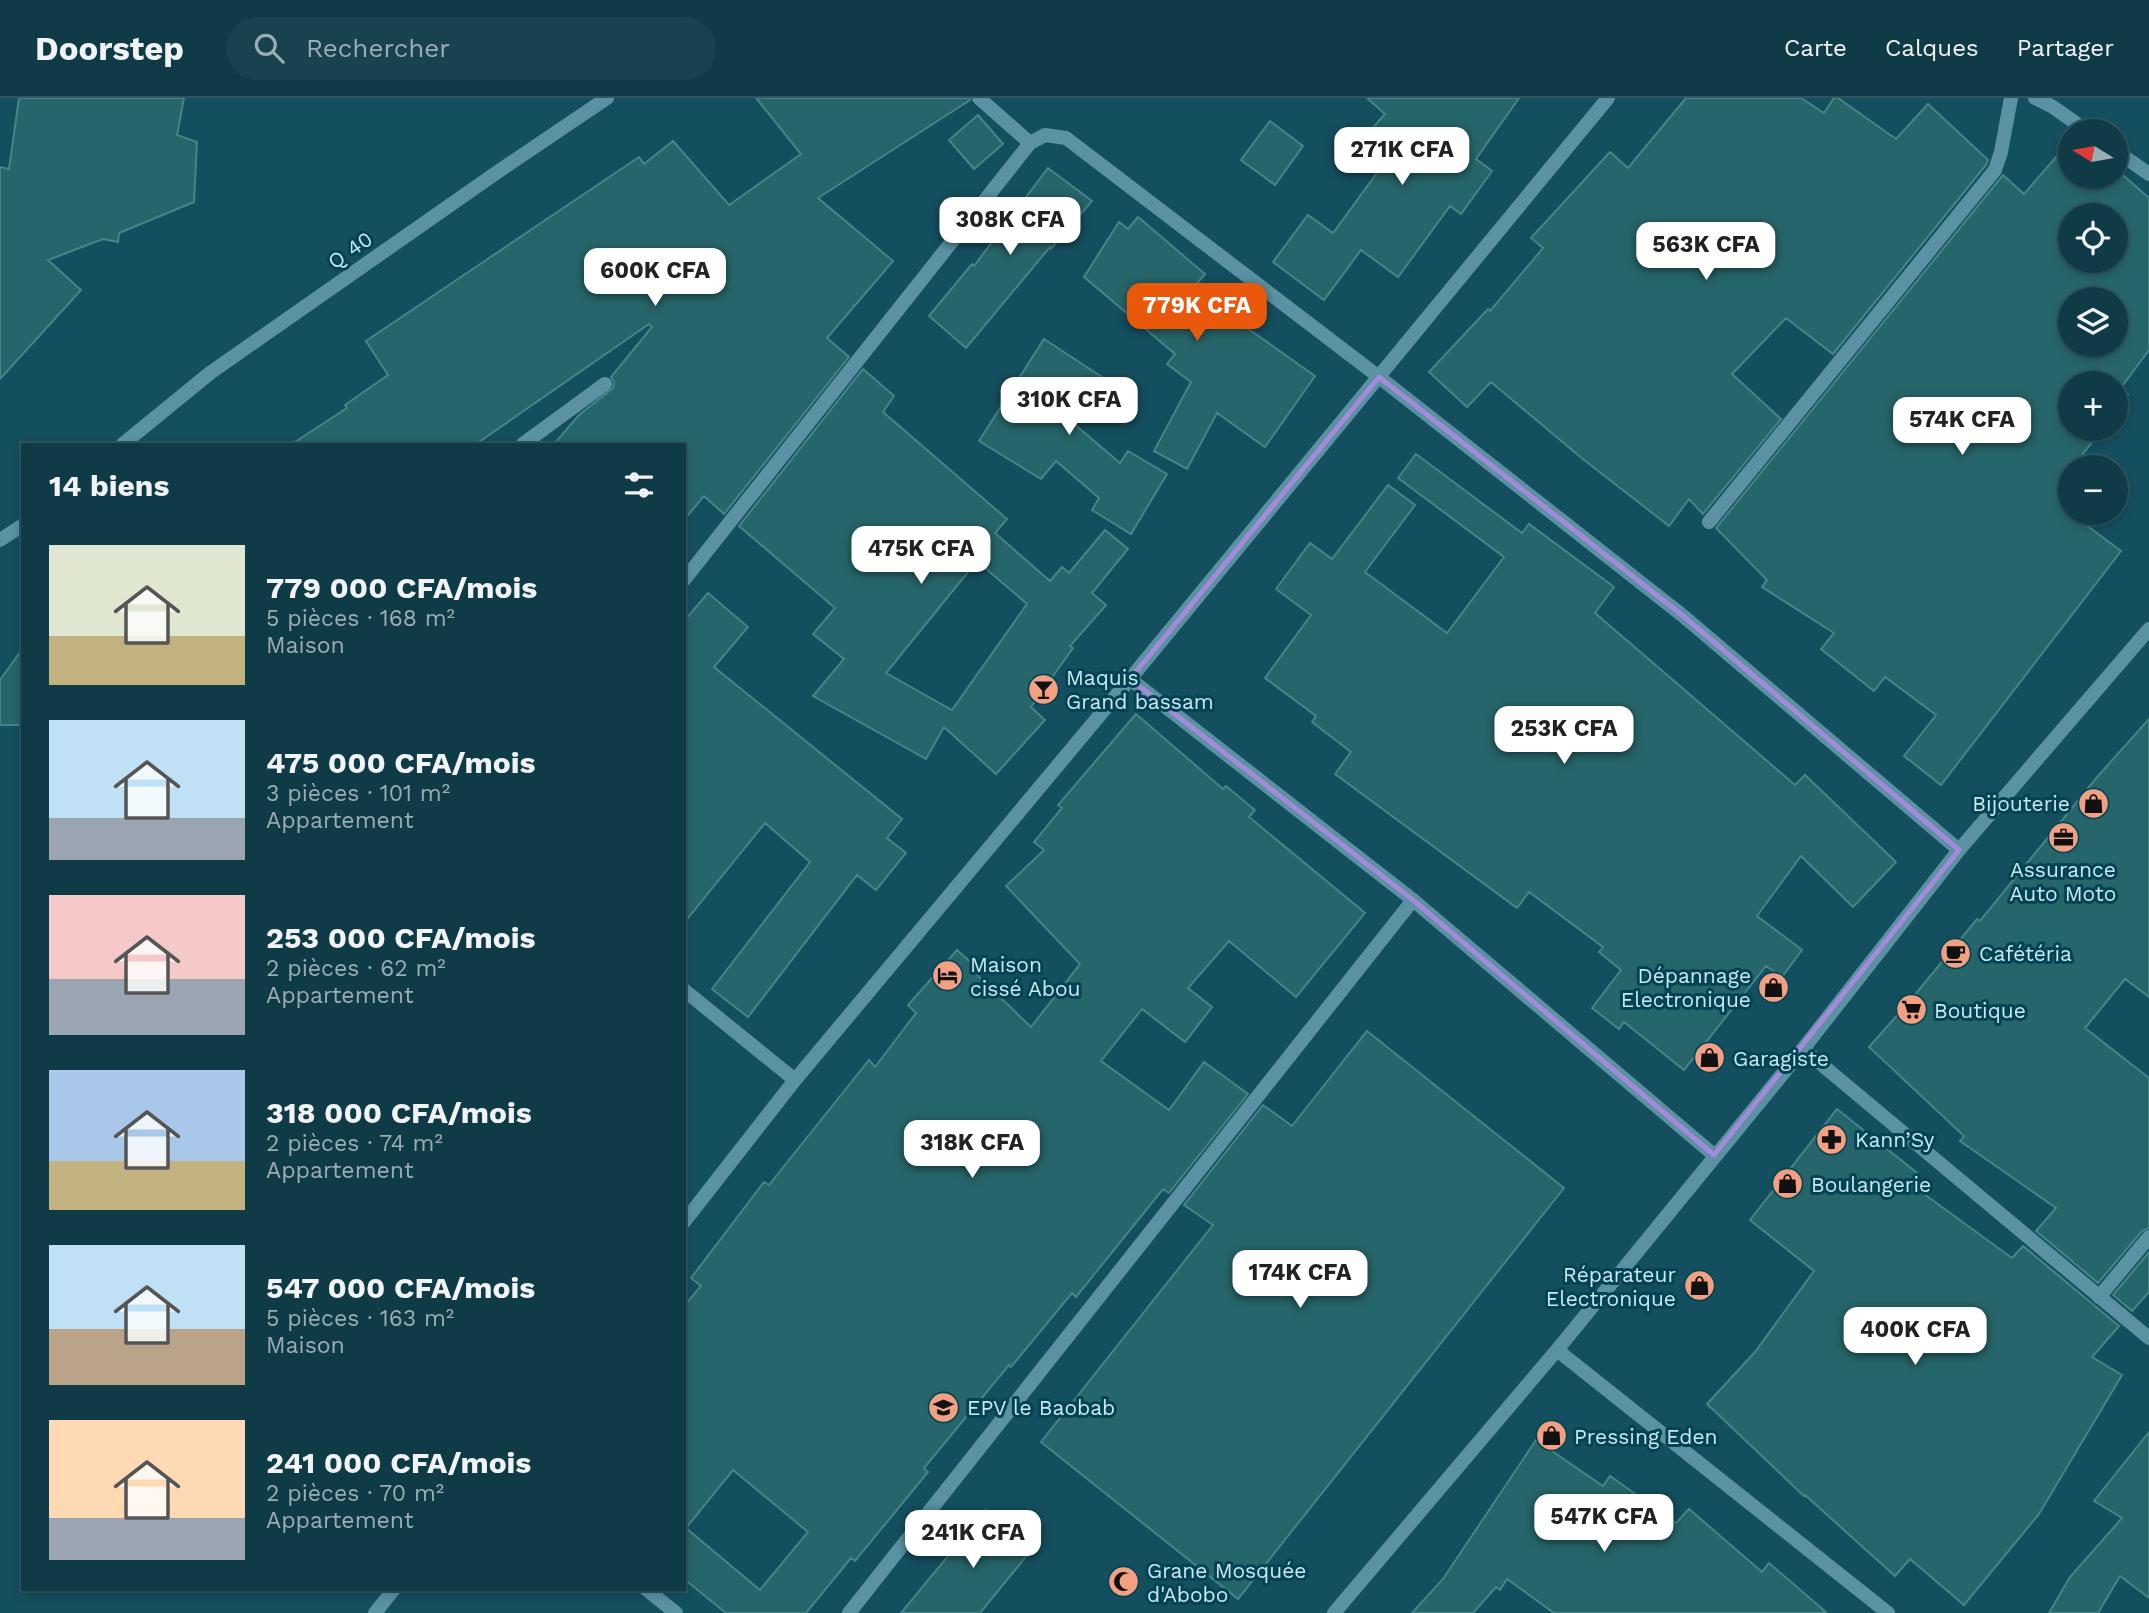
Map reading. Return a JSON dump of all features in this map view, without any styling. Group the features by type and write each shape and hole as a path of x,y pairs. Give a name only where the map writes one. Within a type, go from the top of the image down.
{"street":[{"name":"Q 40","path":"124,443 210,373 607,98"},
{"path":"979,98 1030,143"},
{"path":"686,1219 795,1080 1130,679 1608,98"},
{"path":"1709,522 1994,170 2001,152 2011,98"},
{"path":"2035,98 2056,103 2074,119"},
{"path":"686,577 1030,143 1045,135 1066,138 1380,377 1682,615 1959,850"},
{"path":"2128,159 2149,174"},
{"path":"524,443 605,384"},
{"path":"0,540 21,526"},
{"path":"1334,1613 1557,1350 1803,1049 1959,850 2149,629"},
{"path":"1130,679 1413,901 1714,1155"},
{"path":"849,1613 1413,901"},
{"path":"686,992 795,1080"},
{"path":"1803,1049 2149,1338"},
{"path":"2099,1297 2149,1237"},
{"path":"1557,1350 1888,1613"},
{"path":"375,1613 392,1591"},
{"path":"648,1591 676,1613"}],"highlighted area":[{"path":"1379,377 1682,615 1959,850 1714,1155 1413,900 1130,679"}],"building":[{"path":"19,98 184,98 177,135 197,142 194,202 119,233 118,242 103,239 48,260 81,290 0,379 0,167 9,169"},
{"path":"756,98 970,98 818,198 893,261 827,338 849,357 724,514 704,496 686,518 686,443 555,443 579,415 613,388 611,377 652,327 649,324 477,443 294,443 347,408 345,405 388,375 366,341 639,157 644,164 673,141 729,205 801,154"},
{"path":"1367,98 1519,98 1476,159 1492,171 1461,214 1450,206 1398,277 1361,250 1324,300 1273,262 1308,215 1333,233 1382,166 1358,145 1385,114"},
{"path":"1686,98 1801,98 1824,113 1834,98 1838,98 1896,139 1928,104 1988,160 1833,354 1786,318 1732,374 1781,419 1703,514 1689,499 1669,526 1584,460 1491,382 1467,407 1429,372 1488,309 1490,311 1543,248 1531,238 1610,152 1628,168"},
{"path":"978,115 1003,144 974,169 949,140"},
{"path":"1270,121 1303,146 1275,185 1241,160"},
{"path":"2058,155 2058,189 2128,189 2128,180 2149,198 2149,350 2128,378 2128,371 2058,371 2058,441 2093,441 2082,455 2058,455 2058,525 2086,525 2121,551 1941,785 1904,756 1936,715 1885,677 1874,691 1821,649 1834,633 1762,587 1767,580 1716,528 2003,175 2024,194"},
{"path":"1048,168 1092,201 966,348 929,316 972,264 974,266"},
{"path":"1138,217 1205,274 1192,289 1315,376 1265,447 1217,413 1187,469 1154,451 1191,382 1167,364 1175,354 1084,277 1119,222 1128,229"},
{"path":"1044,339 1102,377 1073,423 1120,463 1128,451 1167,474 1131,534 1092,510 1099,498 1056,461 1041,479 979,441"},
{"path":"863,369 894,396 883,412 1007,519 995,533 1050,581 1062,567 1069,573 1105,530 1128,549 1092,593 1106,605 1070,646 1073,648 1031,707 1045,720 996,774 944,727 926,759 813,696 844,659 813,634 835,608 739,526","holes":["977,561 1027,604 952,710 886,673"]},
{"path":"1416,454 1522,533 1529,524 1614,587 1595,613 1795,785 1805,775 1896,862 1853,907 1801,856 1757,916 1802,950 1782,977 1766,966 1684,1070 1624,1022 1619,1029 1592,1008 1621,970 1599,952 1603,947 1529,892 1517,908 1335,774 1351,752 1312,722 1316,716 1265,678 1311,615 1276,589 1310,543 1332,559 1388,485 1415,505 1365,572 1447,633 1504,557 1398,478"},
{"path":"708,593 748,627 714,667 902,819 887,838 906,853 876,890 857,875 748,1017 712,989 810,862 765,823 686,921 686,619"},
{"path":"21,651 21,725 0,725 0,680"},
{"path":"1136,714 1223,789 1226,786 1255,810 1249,817 1365,913 1296,997 1229,941 1188,988 1212,1007 1185,1042 1142,1009 1101,1061 1169,1110 1204,1062 1248,1094 1169,1193 1163,1189 1076,1297 1072,1293 1011,1367 1009,1365 924,1468 928,1472 855,1561 851,1558 806,1613 726,1613 686,1581 686,1528 686,1304 701,1286 691,1278 764,1182 769,1185 869,1060 875,1067 916,1013 908,1005 957,950 980,971 977,975 1031,1027 1080,964 1006,886 1044,850 1034,842 1062,808 1058,805","holes":["733,1470 808,1532 760,1590 686,1528"]},
{"path":"2149,719 2149,997 2125,979 2085,1028 2149,1078 2149,1228 2142,1231 2098,1283 2036,1231 2056,1208 1960,1141 1964,1136 1869,1047 1977,919 1980,921 2098,776"},
{"path":"1367,1031 1564,1188 1238,1599 1041,1442 1213,1225 1184,1205 1263,1105 1292,1126"},
{"path":"1837,1109 1917,1173 1909,1183 2012,1258 2023,1246 2119,1326 2092,1357 2122,1375 2039,1514 1964,1605 1910,1559 1895,1576 1804,1496 1707,1404 1755,1352 1814,1271 1750,1220"},
{"path":"2149,1252 2149,1292 2132,1311 2113,1295"},
{"path":"2149,1432 2149,1598 2120,1576 2098,1613 2049,1613 2070,1577 2122,1518 2094,1501"},
{"path":"1536,1440 1603,1486 1610,1476 1676,1523 1689,1509 1762,1572 1769,1563 1827,1613 1554,1613 1507,1579 1500,1590 1496,1587 1473,1613 1412,1613 1443,1579"},
{"path":"986,1510 1033,1548 980,1613 901,1613"}],"place":[{"name":"Maquis Grand bassam","path":"1043,689"},
{"name":"Bijouterie","path":"2093,803"},
{"name":"Assurance Auto Moto","path":"2063,837"},
{"name":"Cafétéria","path":"1956,953"},
{"name":"Maison cissé Abou","path":"947,976"},
{"name":"Dépannage Electronique","path":"1774,987"},
{"name":"Boutique","path":"1911,1010"},
{"name":"Garagiste","path":"1710,1058"},
{"name":"Kann’Sy","path":"1832,1139"},
{"name":"Boulangerie","path":"1788,1184"},
{"name":"Réparateur Electronique","path":"1699,1286"},
{"name":"EPV le Baobab","path":"944,1407"},
{"name":"Pressing Eden","path":"1551,1436"},
{"name":"Grane Mosquée d'Abobo","path":"1124,1582"}]}
